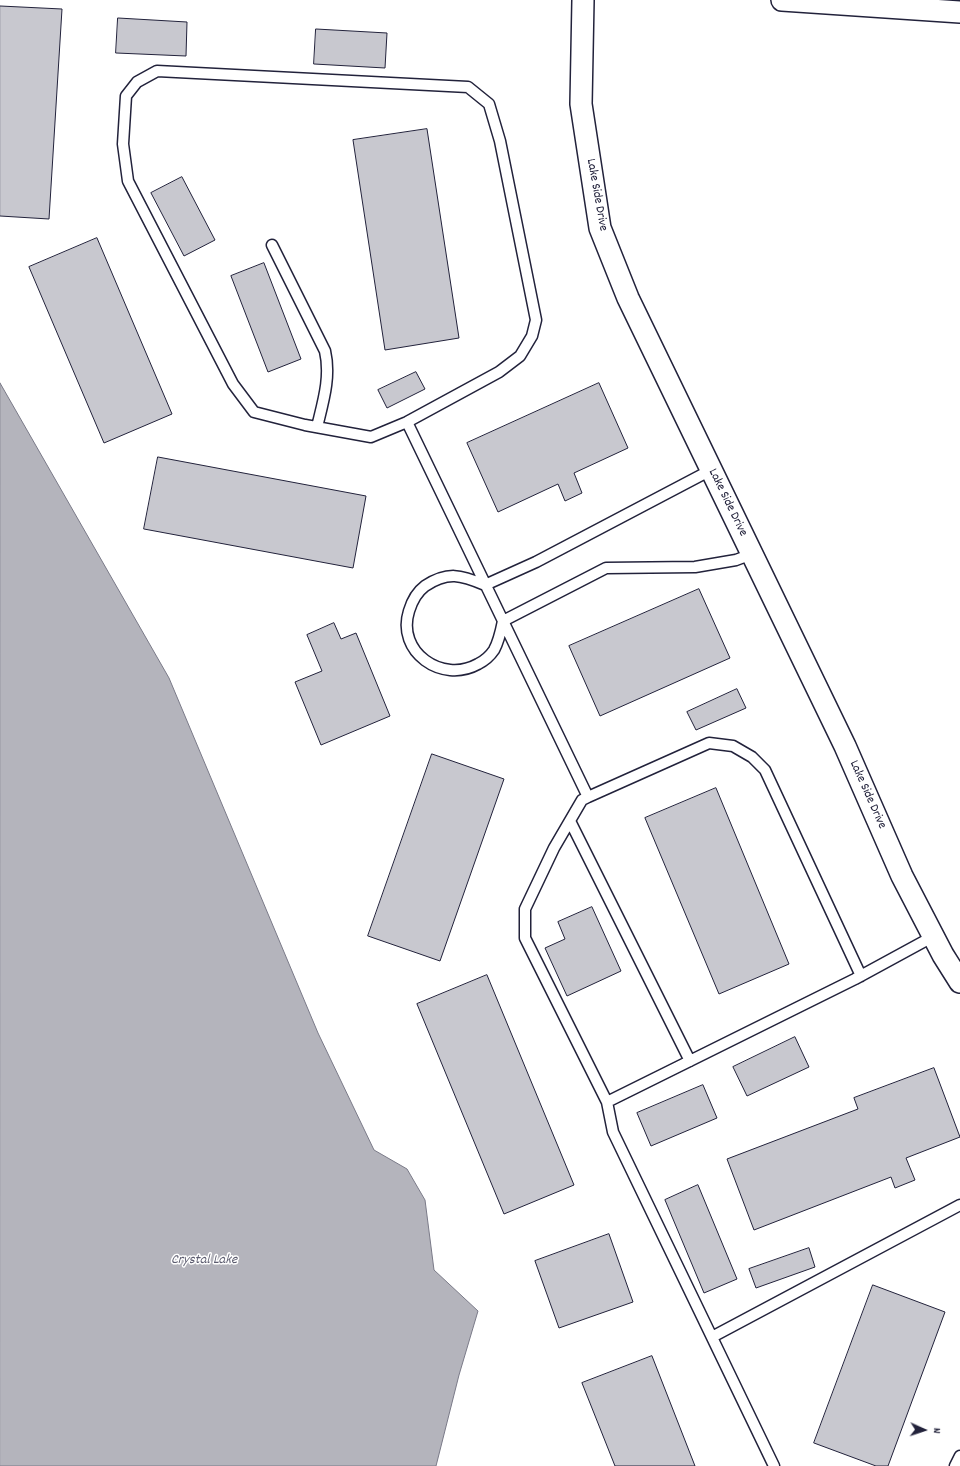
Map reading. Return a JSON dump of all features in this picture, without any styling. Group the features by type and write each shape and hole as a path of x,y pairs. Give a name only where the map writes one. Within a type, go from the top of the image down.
{"street":[{"name":"Lake Side Drive","path":"584,0 581,104 600,228 628,298 845,746 902,876 960,982"},
{"path":"782,0 960,12"}],"lane":[{"path":"157,71 468,87 489,104 500,141 536,320 532,336 520,356 499,372 407,422 371,437 317,427 254,412 233,384 128,181 123,144 126,96 137,82 157,71"},
{"path":"272,245 325,351 328,364 326,392 317,427"},
{"path":"407,422 588,797"},
{"path":"503,621 500,638 493,651 483,662 470,669 455,671 438,668 424,660 414,648 408,633 407,617 412,601 422,588 436,579 452,576 468,578 485,584 536,562 711,470"},
{"path":"503,621 606,568 695,567 736,560 752,554"},
{"path":"774,1466 613,1132 607,1102 524,938 525,909 554,848 582,800 709,743 733,746 752,756 765,770 861,976"},
{"path":"570,821 690,1061"},
{"path":"607,1102 861,976 934,936"},
{"path":"712,1337 960,1205"},
{"path":"955,1466 960,1456"}],"water":[{"name":"Crystal Lake","path":"0,383 169,678 318,1033 374,1150 407,1169 425,1200 434,1270 478,1311 459,1375 436,1466 0,1466"}],"building":[{"path":"0,6 62,9 49,219 0,216"},
{"path":"118,18 187,22 186,56 116,53"},
{"path":"316,29 387,33 385,68 314,64"},
{"path":"427,129 459,338 385,350 353,140"},
{"path":"182,177 215,240 184,256 151,193"},
{"path":"97,238 172,414 104,443 29,267"},
{"path":"264,263 301,359 268,372 231,276"},
{"path":"416,372 425,389 387,408 378,390"},
{"path":"599,383 628,448 574,473 582,493 565,501 558,484 498,512 467,443"},
{"path":"158,457 366,496 353,568 144,529"},
{"path":"699,589 730,658 600,716 569,646"},
{"path":"334,623 341,639 356,633 390,716 321,745 295,682 322,671 307,635"},
{"path":"737,689 746,708 696,730 687,712"},
{"path":"432,754 504,779 440,961 368,936"},
{"path":"716,788 789,964 719,994 645,818"},
{"path":"592,907 621,971 567,996 545,948 565,939 558,922"},
{"path":"487,975 574,1185 504,1214 417,1004"},
{"path":"795,1037 809,1067 747,1096 733,1067"},
{"path":"934,1068 960,1137 906,1158 915,1180 895,1188 891,1177 754,1230 727,1159 858,1109 854,1098"},
{"path":"703,1085 717,1118 651,1146 637,1113"},
{"path":"698,1185 737,1279 704,1293 665,1200"},
{"path":"609,1234 633,1302 559,1328 535,1261"},
{"path":"809,1248 815,1267 756,1288 749,1269"},
{"path":"873,1285 945,1312 888,1466 876,1466 814,1443"},
{"path":"652,1356 695,1466 615,1466 582,1383"}]}
